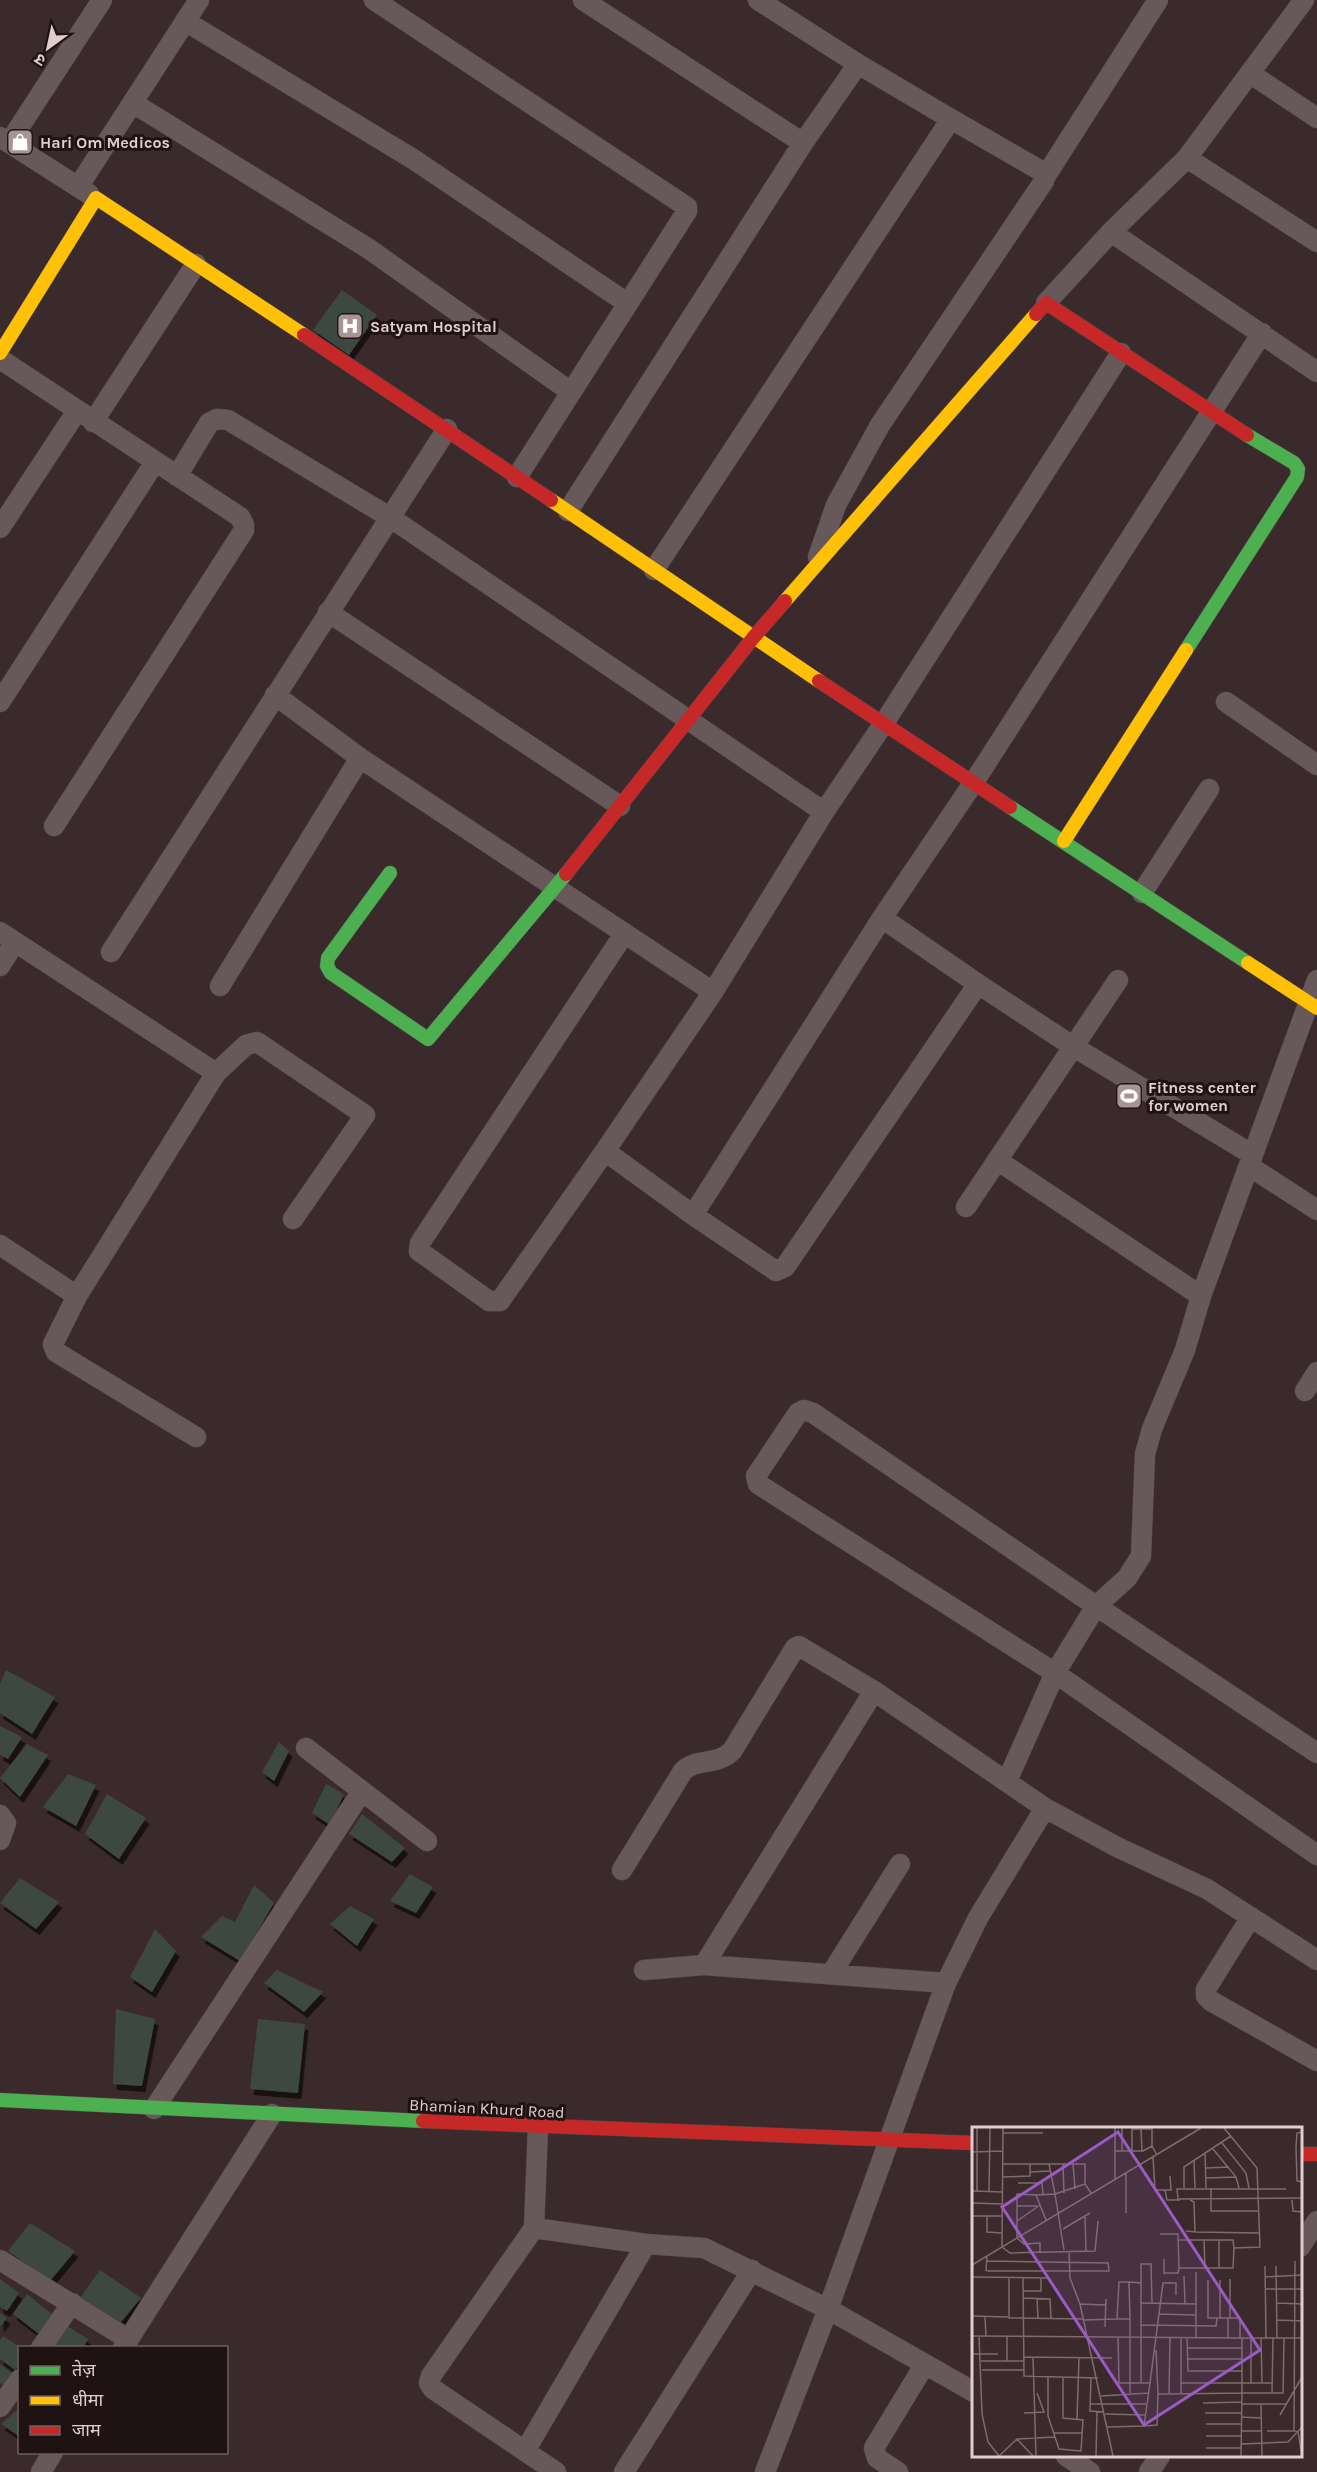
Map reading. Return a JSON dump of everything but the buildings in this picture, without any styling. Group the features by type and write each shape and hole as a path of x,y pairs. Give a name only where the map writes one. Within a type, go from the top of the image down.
{"street":[{"path":"102,0 5,140 447,429 753,638 1313,1005"},
{"path":"78,187 199,0"},
{"path":"374,0 685,204 687,211 517,477"},
{"path":"583,0 803,143"},
{"path":"758,0 858,64 1043,172 1045,177"},
{"path":"814,569 836,505 880,425 1025,212 1158,0"},
{"path":"390,873 328,958 327,966 331,974 428,1039 555,888 753,638 1046,303 1111,232 1187,158 1304,0"},
{"path":"185,21 413,159 627,303"},
{"path":"568,511 803,143 858,64"},
{"path":"1251,74 1317,118"},
{"path":"133,103 369,249 571,392"},
{"path":"654,570 951,119"},
{"path":"1187,158 1317,243"},
{"path":"0,353 96,198"},
{"path":"1111,232 1317,372"},
{"path":"0,528 196,264"},
{"path":"1046,303 1212,414 1294,464 1298,469 1297,477 1064,841"},
{"path":"693,1215 882,918 974,782 1262,333"},
{"path":"624,934 420,1243 419,1251 489,1302 498,1302 505,1296 713,992 824,812 884,723 1121,353"},
{"path":"0,359 240,518 244,525 244,530 54,826"},
{"path":"177,476 205,427 212,420 222,419 254,434 391,518 824,812"},
{"path":"111,952 447,429"},
{"path":"0,702 155,462"},
{"path":"328,612 621,806"},
{"path":"275,695 360,758 713,992"},
{"path":"1226,702 1317,765"},
{"path":"220,986 360,758"},
{"path":"1142,893 1209,789"},
{"path":"882,918 978,984 1251,1161 1317,1210"},
{"path":"0,966 8,937 216,1073"},
{"path":"966,1207 1118,980"},
{"path":"1007,1780 1055,1673 1096,1606 1127,1578 1141,1556 1147,1445 1185,1350 1201,1296 1251,1161 1313,1005 1317,980"},
{"path":"605,1151 772,1269 783,1270 978,984"},
{"path":"196,1437 56,1352 54,1342 77,1296 216,1073 246,1045 257,1042 365,1115 292,1219"},
{"path":"997,1160 1201,1296"},
{"path":"0,1245 77,1296"},
{"path":"1305,1391 1317,1372"},
{"path":"1317,1753 813,1413 804,1410 798,1413 756,1476 758,1484 1055,1673 1317,1855"},
{"path":"622,1870 686,1767 717,1761 732,1751 796,1647 804,1647 874,1691 1045,1808 1117,1847 1185,1877 1317,1960"},
{"path":"704,1965 874,1691"},
{"path":"306,1748 427,1840"},
{"path":"154,2109 362,1791"},
{"path":"765,2472 828,2309 946,1983 978,1918 1045,1808"},
{"path":"0,1815 6,1823 0,1840"},
{"path":"831,1974 900,1864"},
{"path":"1251,1917 1206,1989 1206,1996 1317,2061"},
{"path":"644,1970 704,1965 946,1983"},
{"name":"Bhamian Khurd Road","path":"0,2100 538,2127 972,2143"},
{"path":"0,2260 72,2303 126,2343 272,2114"},
{"path":"538,2127 534,2228 431,2376 429,2383 433,2389 556,2472"},
{"path":"1302,2244 1317,2222"},
{"path":"534,2228 646,2244 704,2248 828,2309 972,2391"},
{"path":"525,2451 646,2244"},
{"path":"624,2472 752,2270"},
{"path":"42,2346 72,2303"},
{"path":"898,2472 877,2458 874,2448 925,2364"},
{"path":"0,2407 18,2382"},
{"path":"41,2472 52,2454"},
{"path":"1068,2457 1090,2472"},
{"path":"1149,2472 1159,2457"}],"traffic: fast":[{"path":"1186,650 1297,477 1298,469 1294,463 1247,435"},
{"path":"1010,807 1248,963"},
{"path":"390,873 328,958 327,966 331,973 428,1039 566,874"},
{"path":"0,2100 423,2121"}],"traffic: slow":[{"path":"0,353 96,198 304,335"},
{"path":"785,601 1036,314"},
{"path":"551,500 819,681"},
{"path":"1064,841 1186,650"},
{"path":"1248,963 1317,1008"}],"traffic: jam":[{"path":"1036,314 1046,303 1247,435"},
{"path":"304,335 551,500"},
{"path":"566,874 753,638 785,601"},
{"path":"819,681 1010,807"},
{"path":"423,2121 972,2143"},
{"path":"1302,2154 1317,2154"}],"place":[{"name":"Hari Om Medicos","path":"20,142"},
{"name":"Satyam Hospital","path":"350,326"},
{"name":"Fitness center for women","path":"1129,1096"}]}
